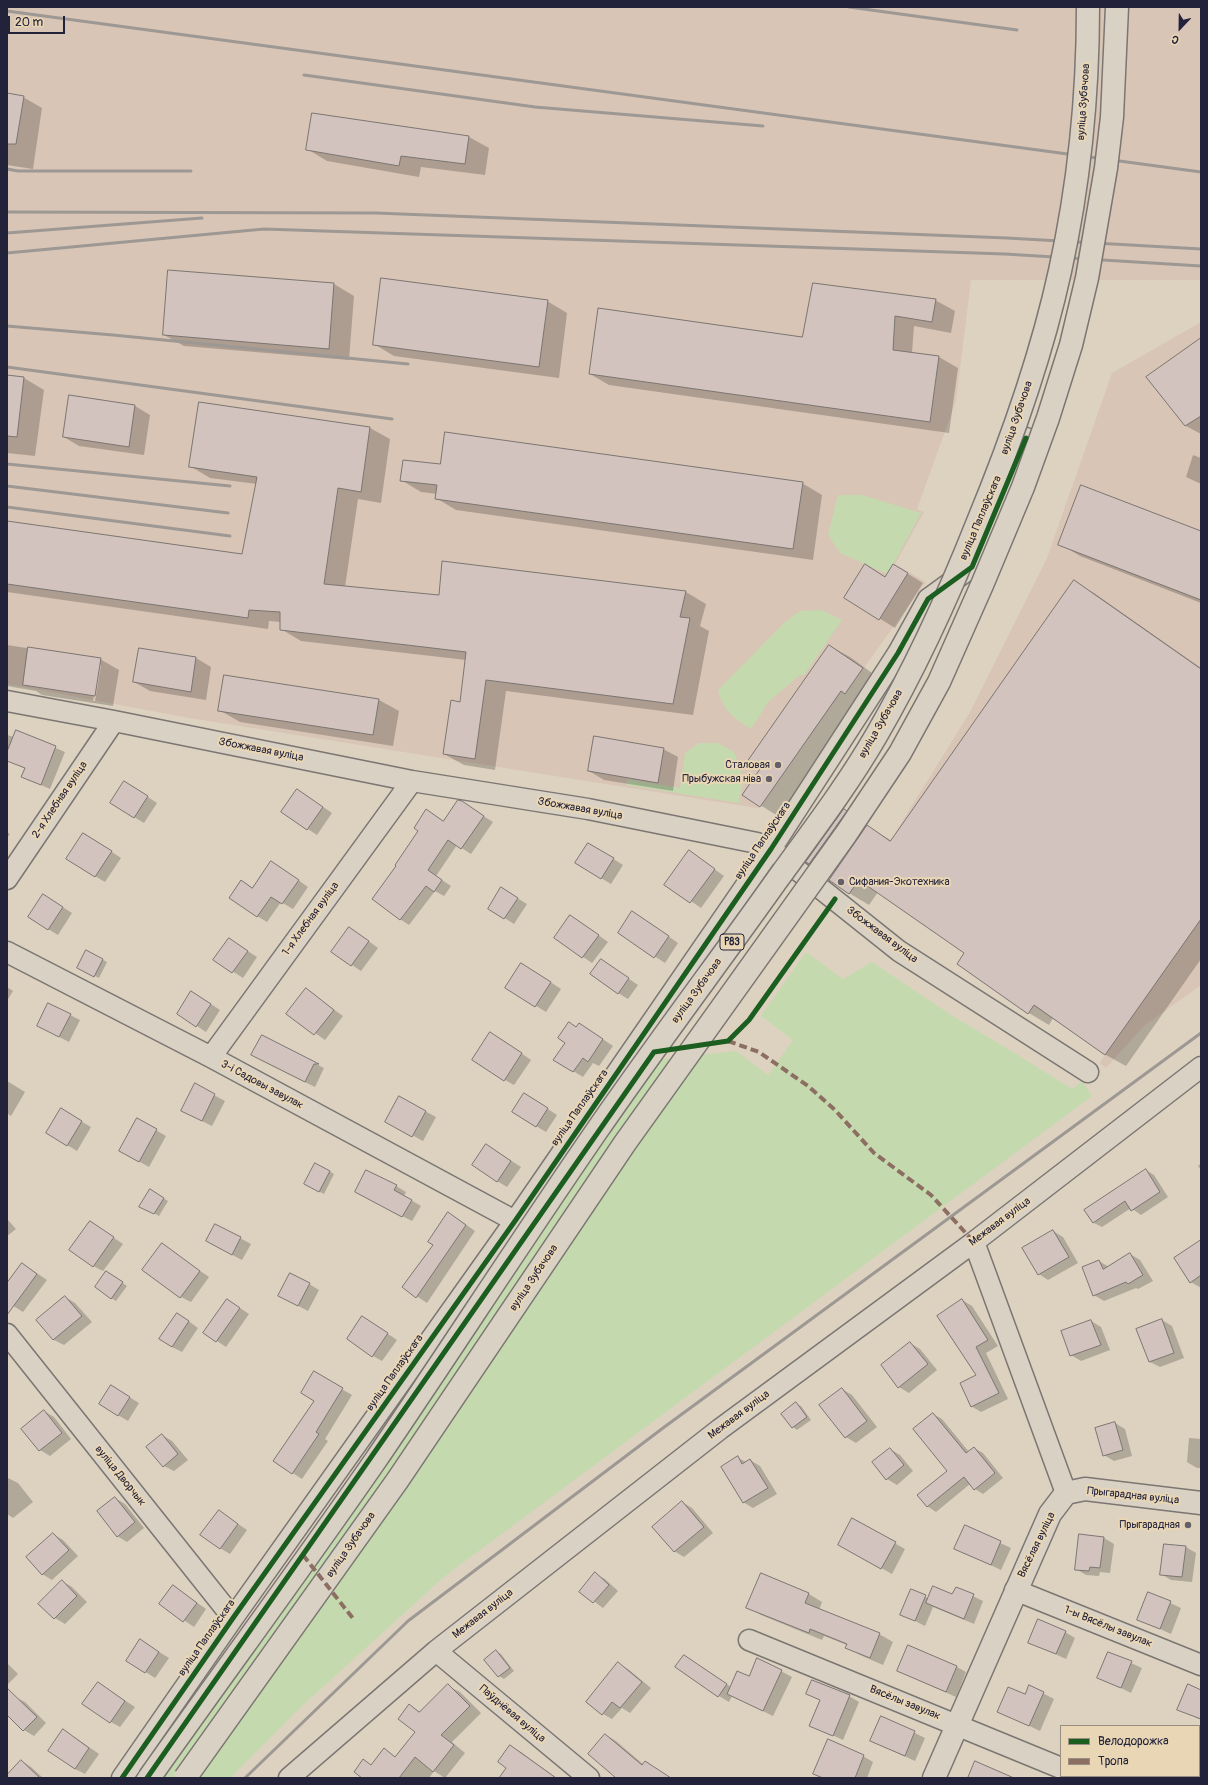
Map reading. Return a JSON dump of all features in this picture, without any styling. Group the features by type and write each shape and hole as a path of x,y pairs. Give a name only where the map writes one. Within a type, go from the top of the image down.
{"main road":[{"name":"вуліца Зубачова","path":"149,1778 372,1464 600,1127 822,817 874,740 911,670 957,574 996,478 1021,408 1044,336 1060,271 1072,210 1084,113 1088,7"},
{"name":"вуліца Зубачова","path":"185,1778 397,1481 625,1143 846,834 900,753 939,682 1023,487 1048,418 1071,345 1087,278 1106,168 1112,117 1117,7"},
{"name":"Прыгарадная вуліца","path":"1066,1493 1085,1490 1201,1503"},
{"name":"Вясёлая вуліца","path":"934,1778 1015,1590 1050,1514 1066,1493"}],"street":[{"name":"вуліца Паплаўскага","path":"122,1778 233,1618 515,1221 771,849 898,653 928,599 972,567 1026,438"},
{"name":"Збожжавая вуліца","path":"7,701 412,781 588,809 757,843 771,849 899,951 1088,1072"},
{"name":"2-я Хлебная вуліца","path":"7,879 114,721"},
{"name":"1-я Хлебная вуліца","path":"211,1058 412,781"},
{"name":"3-і Садовы завулак","path":"7,952 211,1058 515,1221"},
{"name":"Межавая вуліца","path":"289,1778 436,1651 720,1429 974,1242 1201,1067"},
{"path":"974,1242 1066,1493"},
{"name":"вуліца Дворчык","path":"7,1334 233,1618"},
{"name":"1-ы Вясёлы завулак","path":"1015,1590 1201,1665"},
{"name":"Вясёлы завулак","path":"748,1640 958,1724 1060,1768"},
{"name":"Паўднёвая вуліца","path":"436,1651 589,1778"}],"shaded area":[{"path":"7,7 1201,7 1201,280 971,280 956,401 917,509 924,512 895,564 926,582 845,694 841,692 760,807 757,808 189,718 7,684"},
{"path":"1201,322 1201,985 1144,1026 1106,1068 1100,1063 1105,1055 1034,1006 1028,1014 957,964 964,953 859,880 849,894 800,860 838,805 890,841 970,712 1047,558 1112,373"}],"green space":[{"path":"838,495 862,495 921,513 888,574 840,553 828,535"},
{"path":"821,610 842,620 804,675 800,675 769,701 751,729 739,721 726,709 720,698 718,690 785,622 800,611"},
{"path":"699,743 718,743 734,752 743,777 739,803 627,785 627,779 680,788 685,753"},
{"path":"806,952 843,979 872,962 951,1015 1072,1089 1082,1081 1092,1096 445,1576 301,1707 230,1778 159,1778 655,1060 736,1051 768,1075 793,1040 761,1016"}],"building":[{"path":"7,93 24,96 16,144 7,144"},
{"path":"312,113 469,136 465,164 401,156 399,166 306,150"},
{"path":"168,270 334,283 329,349 163,335"},
{"path":"381,278 548,300 539,367 373,345"},
{"path":"813,283 936,299 932,322 895,316 893,350 939,356 930,422 589,374 598,308 802,337"},
{"path":"1201,338 1201,416 1185,426 1146,377"},
{"path":"7,375 24,377 17,437 7,436"},
{"path":"69,395 135,405 129,447 63,437"},
{"path":"199,402 370,427 361,492 338,488 324,584 439,595 442,561 686,591 680,617 690,618 673,704 486,680 475,759 443,754 451,700 460,702 466,652 280,630 280,612 249,610 248,618 7,584 7,521 242,554 257,477 189,467"},
{"path":"445,432 803,482 793,549 435,499 437,485 400,481 403,460 440,464"},
{"path":"1081,485 1201,531 1201,600 1058,545"},
{"path":"865,564 885,577 893,564 908,573 879,620 844,598"},
{"path":"1074,580 1201,669 1201,919 1105,1055 1034,1005 1028,1014 957,964 964,953 859,880 849,894 829,880 867,825 890,841"},
{"path":"829,645 863,668 845,694 841,691 760,807 742,795 760,769 748,761"},
{"path":"28,647 101,658 95,696 23,685"},
{"path":"139,648 196,657 191,692 133,682"},
{"path":"224,675 379,699 373,735 218,711"},
{"path":"16,730 56,746 41,785 21,777 25,768 7,761 7,752"},
{"path":"594,736 664,748 658,783 588,771"},
{"path":"124,781 148,796 134,818 110,803"},
{"path":"297,789 323,807 307,830 281,812"},
{"path":"458,800 462,801 484,816 461,849 448,840 428,870 442,880 434,892 426,886 400,920 372,899 396,866 395,865 418,831 414,828 426,809 443,821"},
{"path":"844,809 847,811 809,864 806,862"},
{"path":"83,833 112,851 95,877 66,859"},
{"path":"588,843 614,858 601,879 575,863"},
{"path":"689,850 715,869 690,903 664,885"},
{"path":"271,861 299,880 282,904 271,897 257,917 229,898 241,880 252,888"},
{"path":"501,887 518,898 504,919 488,909"},
{"path":"43,894 63,907 48,930 28,917"},
{"path":"632,911 669,936 654,958 618,933"},
{"path":"570,915 599,935 582,958 554,938"},
{"path":"349,927 369,941 351,966 331,952"},
{"path":"229,938 248,951 232,973 213,960"},
{"path":"86,950 103,959 94,977 77,968"},
{"path":"601,959 629,978 618,994 590,974"},
{"path":"521,963 551,982 535,1007 505,988"},
{"path":"306,988 334,1010 314,1035 286,1014"},
{"path":"191,991 211,1004 196,1027 177,1014"},
{"path":"48,1003 71,1014 59,1037 37,1026"},
{"path":"569,1022 576,1027 579,1023 603,1039 588,1062 583,1058 573,1072 553,1060 565,1043 558,1038"},
{"path":"490,1032 522,1053 504,1081 472,1060"},
{"path":"262,1035 319,1064 314,1064 305,1082 251,1055"},
{"path":"195,1083 215,1094 202,1121 181,1111"},
{"path":"524,1093 548,1108 536,1127 512,1112"},
{"path":"399,1096 426,1111 412,1137 385,1122"},
{"path":"61,1108 82,1121 67,1146 46,1133"},
{"path":"137,1118 157,1129 139,1162 119,1151"},
{"path":"486,1144 511,1161 497,1182 472,1165"},
{"path":"315,1163 330,1171 319,1192 304,1184"},
{"path":"1146,1169 1160,1192 1131,1211 1125,1201 1093,1223 1084,1210"},
{"path":"366,1170 397,1185 394,1190 412,1200 402,1217 355,1192"},
{"path":"150,1189 164,1198 154,1214 139,1207"},
{"path":"448,1212 466,1225 416,1298 402,1287 433,1245 428,1242"},
{"path":"90,1221 114,1237 93,1267 69,1250"},
{"path":"215,1224 241,1237 232,1255 206,1241"},
{"path":"1053,1230 1069,1257 1038,1275 1022,1248"},
{"path":"1201,1240 1201,1275 1190,1283 1174,1258"},
{"path":"162,1243 200,1271 180,1298 142,1270"},
{"path":"1130,1253 1143,1275 1128,1284 1126,1282 1093,1296 1082,1267 1099,1260 1103,1269"},
{"path":"22,1263 37,1274 7,1315 7,1283"},
{"path":"106,1271 123,1282 111,1299 95,1287"},
{"path":"290,1273 310,1283 298,1306 278,1296"},
{"path":"65,1296 82,1316 53,1340 36,1320"},
{"path":"227,1299 240,1308 216,1342 203,1333"},
{"path":"962,1299 988,1340 976,1347 999,1393 971,1407 960,1383 976,1375 937,1316"},
{"path":"177,1313 189,1321 172,1347 159,1339"},
{"path":"362,1316 388,1333 372,1357 347,1339"},
{"path":"1162,1319 1174,1353 1149,1362 1136,1329"},
{"path":"1091,1320 1101,1345 1070,1356 1061,1331"},
{"path":"910,1342 928,1364 898,1388 881,1365"},
{"path":"314,1371 343,1388 316,1432 319,1434 292,1474 273,1461 314,1401 301,1393"},
{"path":"111,1385 130,1397 118,1416 99,1404"},
{"path":"842,1388 867,1421 845,1438 819,1405"},
{"path":"796,1402 807,1417 792,1428 781,1414"},
{"path":"44,1410 62,1433 39,1451 21,1429"},
{"path":"933,1413 966,1453 974,1447 995,1473 974,1490 964,1477 927,1507 917,1495 947,1471 913,1429"},
{"path":"1115,1422 1123,1450 1103,1456 1095,1428"},
{"path":"162,1434 178,1454 163,1467 146,1447"},
{"path":"890,1448 904,1465 886,1480 872,1462"},
{"path":"738,1456 742,1464 750,1459 768,1488 743,1503 721,1467"},
{"path":"115,1497 135,1522 117,1537 97,1511"},
{"path":"682,1501 704,1527 674,1552 652,1527"},
{"path":"219,1510 238,1524 220,1549 200,1535"},
{"path":"852,1518 896,1542 881,1569 838,1545"},
{"path":"965,1525 1001,1541 991,1565 954,1549"},
{"path":"53,1533 69,1550 42,1575 26,1557"},
{"path":"1079,1534 1104,1537 1100,1568 1090,1567 1089,1571 1075,1570"},
{"path":"1164,1544 1186,1546 1182,1577 1160,1575"},
{"path":"595,1572 609,1585 593,1603 579,1592"},
{"path":"761,1573 809,1593 805,1603 880,1633 870,1658 845,1648 847,1644 810,1629 809,1633 746,1608"},
{"path":"62,1580 77,1596 54,1619 38,1604"},
{"path":"173,1585 197,1603 183,1622 159,1604"},
{"path":"933,1586 952,1594 956,1587 974,1594 964,1619 926,1603"},
{"path":"911,1589 926,1595 915,1621 900,1615"},
{"path":"1148,1592 1171,1601 1160,1629 1137,1620"},
{"path":"1038,1619 1066,1631 1056,1654 1028,1643"},
{"path":"140,1639 159,1652 145,1673 126,1661"},
{"path":"908,1645 957,1666 946,1692 897,1671"},
{"path":"496,1650 510,1668 498,1677 484,1660"},
{"path":"1108,1652 1132,1661 1121,1688 1097,1678"},
{"path":"684,1655 727,1684 718,1697 675,1667"},
{"path":"757,1658 782,1670 763,1711 727,1694 737,1671 749,1676"},
{"path":"618,1662 642,1682 620,1708 612,1702 602,1715 586,1702"},
{"path":"812,1680 850,1695 833,1736 809,1726 820,1700 806,1694"},
{"path":"98,1682 125,1701 110,1723 82,1704"},
{"path":"448,1684 470,1706 441,1735 454,1745 433,1772 415,1757 399,1778 362,1778 354,1772 363,1759 371,1765 384,1748 395,1757 415,1732 398,1719 409,1704 419,1712"},
{"path":"1188,1684 1201,1690 1201,1719 1177,1710"},
{"path":"1029,1685 1044,1692 1029,1726 997,1712 1008,1687 1025,1694"},
{"path":"7,1688 37,1717 23,1731 7,1715"},
{"path":"881,1716 915,1731 905,1756 870,1741"},
{"path":"63,1729 89,1748 75,1769 48,1751"},
{"path":"605,1734 642,1765 645,1761 671,1778 616,1778 588,1754"},
{"path":"828,1739 864,1755 855,1778 823,1778 813,1774"},
{"path":"510,1745 556,1778 499,1778 506,1768 498,1762"},
{"path":"21,1760 40,1778 7,1778 7,1775"},
{"path":"975,1761 1014,1778 968,1778"}],"railway":[{"path":"849,7 1017,30"},
{"path":"7,11 1201,172"},
{"path":"304,75 535,107 763,126"},
{"path":"7,169 18,171 191,171"},
{"path":"7,212 376,213 1007,238 1201,249"},
{"path":"7,233 202,218"},
{"path":"7,253 264,229 1005,254 1201,266"},
{"path":"7,326 408,364"},
{"path":"7,367 392,419"},
{"path":"7,464 230,486"},
{"path":"7,486 228,513"},
{"path":"7,507 230,536"},
{"path":"245,1778 408,1621 663,1428 1201,1033"}],"marked path":[{"path":"728,1041 759,1052 808,1086 835,1110 874,1153 931,1195 974,1242"},
{"path":"303,1555 355,1621"}],"cycle path":[{"path":"122,1778 233,1618 515,1221 771,849 898,653 928,599 972,567 1026,438"},
{"path":"147,1778 654,1052 728,1041 749,1020 835,899"}],"place":[{"name":"Сталовая","path":"778,765"},
{"name":"Прыбужская ніва","path":"769,779"},
{"name":"Сифания-Экотехника","path":"841,882"},
{"name":"Прыгарадная","path":"1188,1525"}]}
